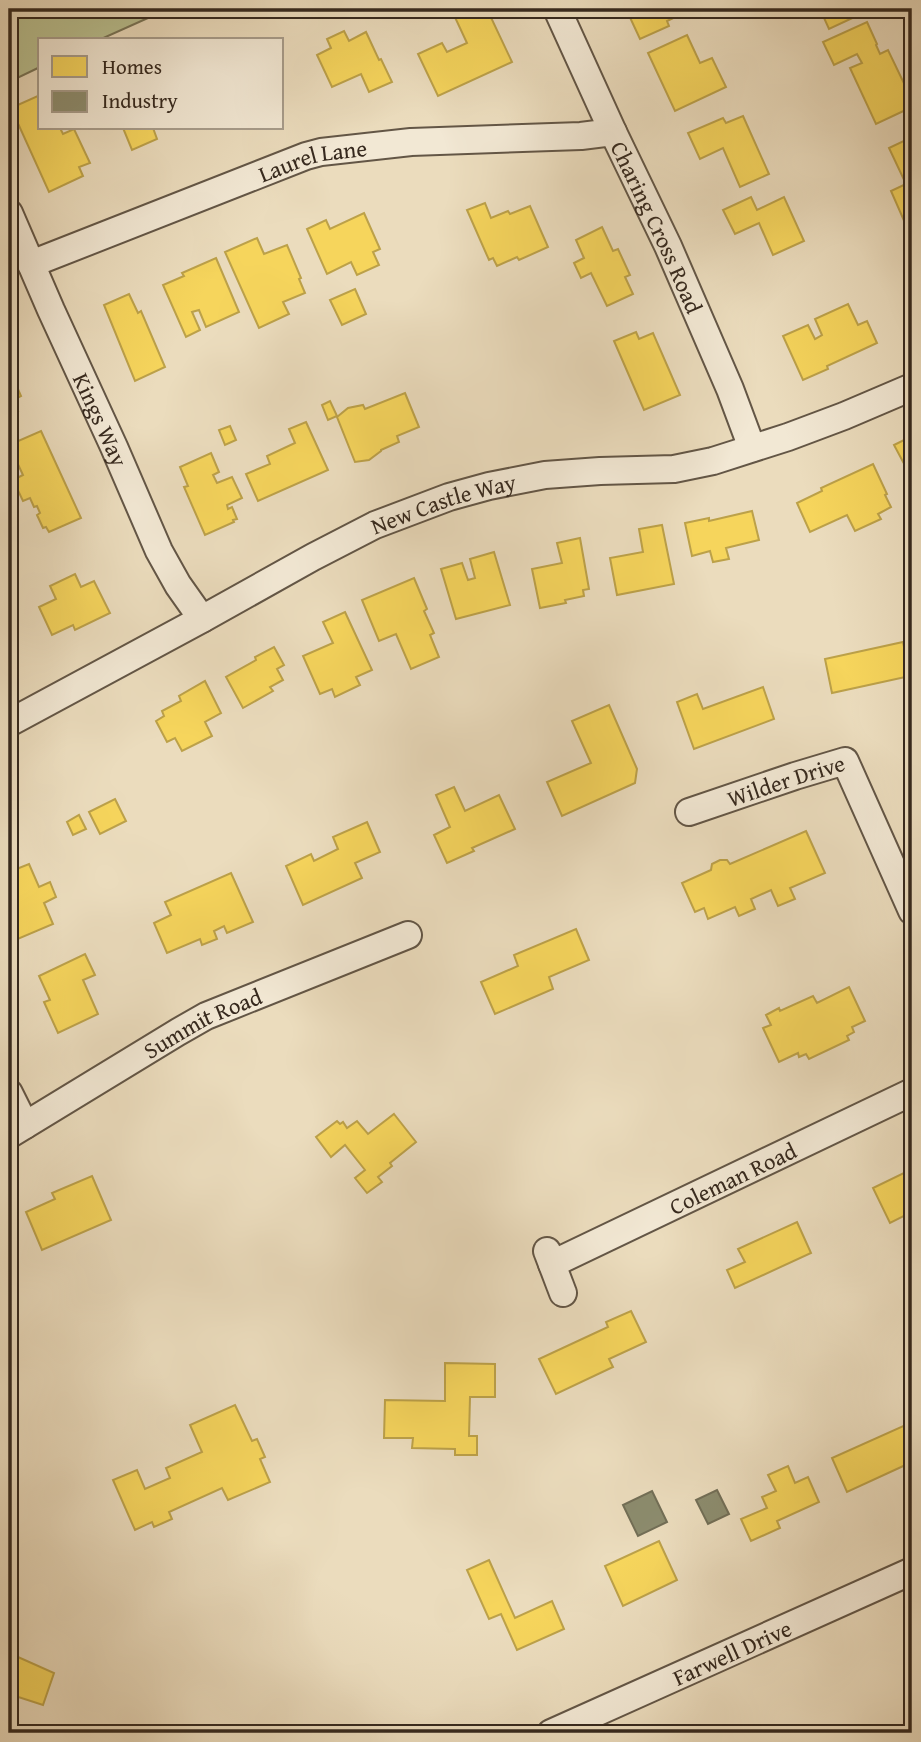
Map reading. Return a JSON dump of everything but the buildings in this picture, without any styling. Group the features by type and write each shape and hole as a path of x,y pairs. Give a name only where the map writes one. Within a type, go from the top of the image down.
{"street":[{"name":"Charing Cross Road","path":"557,9 612,132 668,246 730,389 752,448"},
{"name":"Laurel Lane","path":"31,264 321,152 411,142 581,136 612,132"},
{"name":"Kings Way","path":"9,213 159,551 178,585 202,619"},
{"name":"New Castle Way","path":"9,723 313,557 375,526 449,497 545,475 674,469 713,461 844,416 912,387"},
{"name":"Wilder Drive","path":"689,812 845,761 912,911"},
{"name":"Summit Road","path":"17,1130 206,1016 408,935"},
{"name":"Coleman Road","path":"564,1293 550,1258 912,1092"},
{"path":"9,1093 17,1130"},
{"name":"Farwell Drive","path":"551,1733 912,1570"}],"green space":[{"path":"9,9 168,9 103,38 38,38 38,68 9,82"}]}
